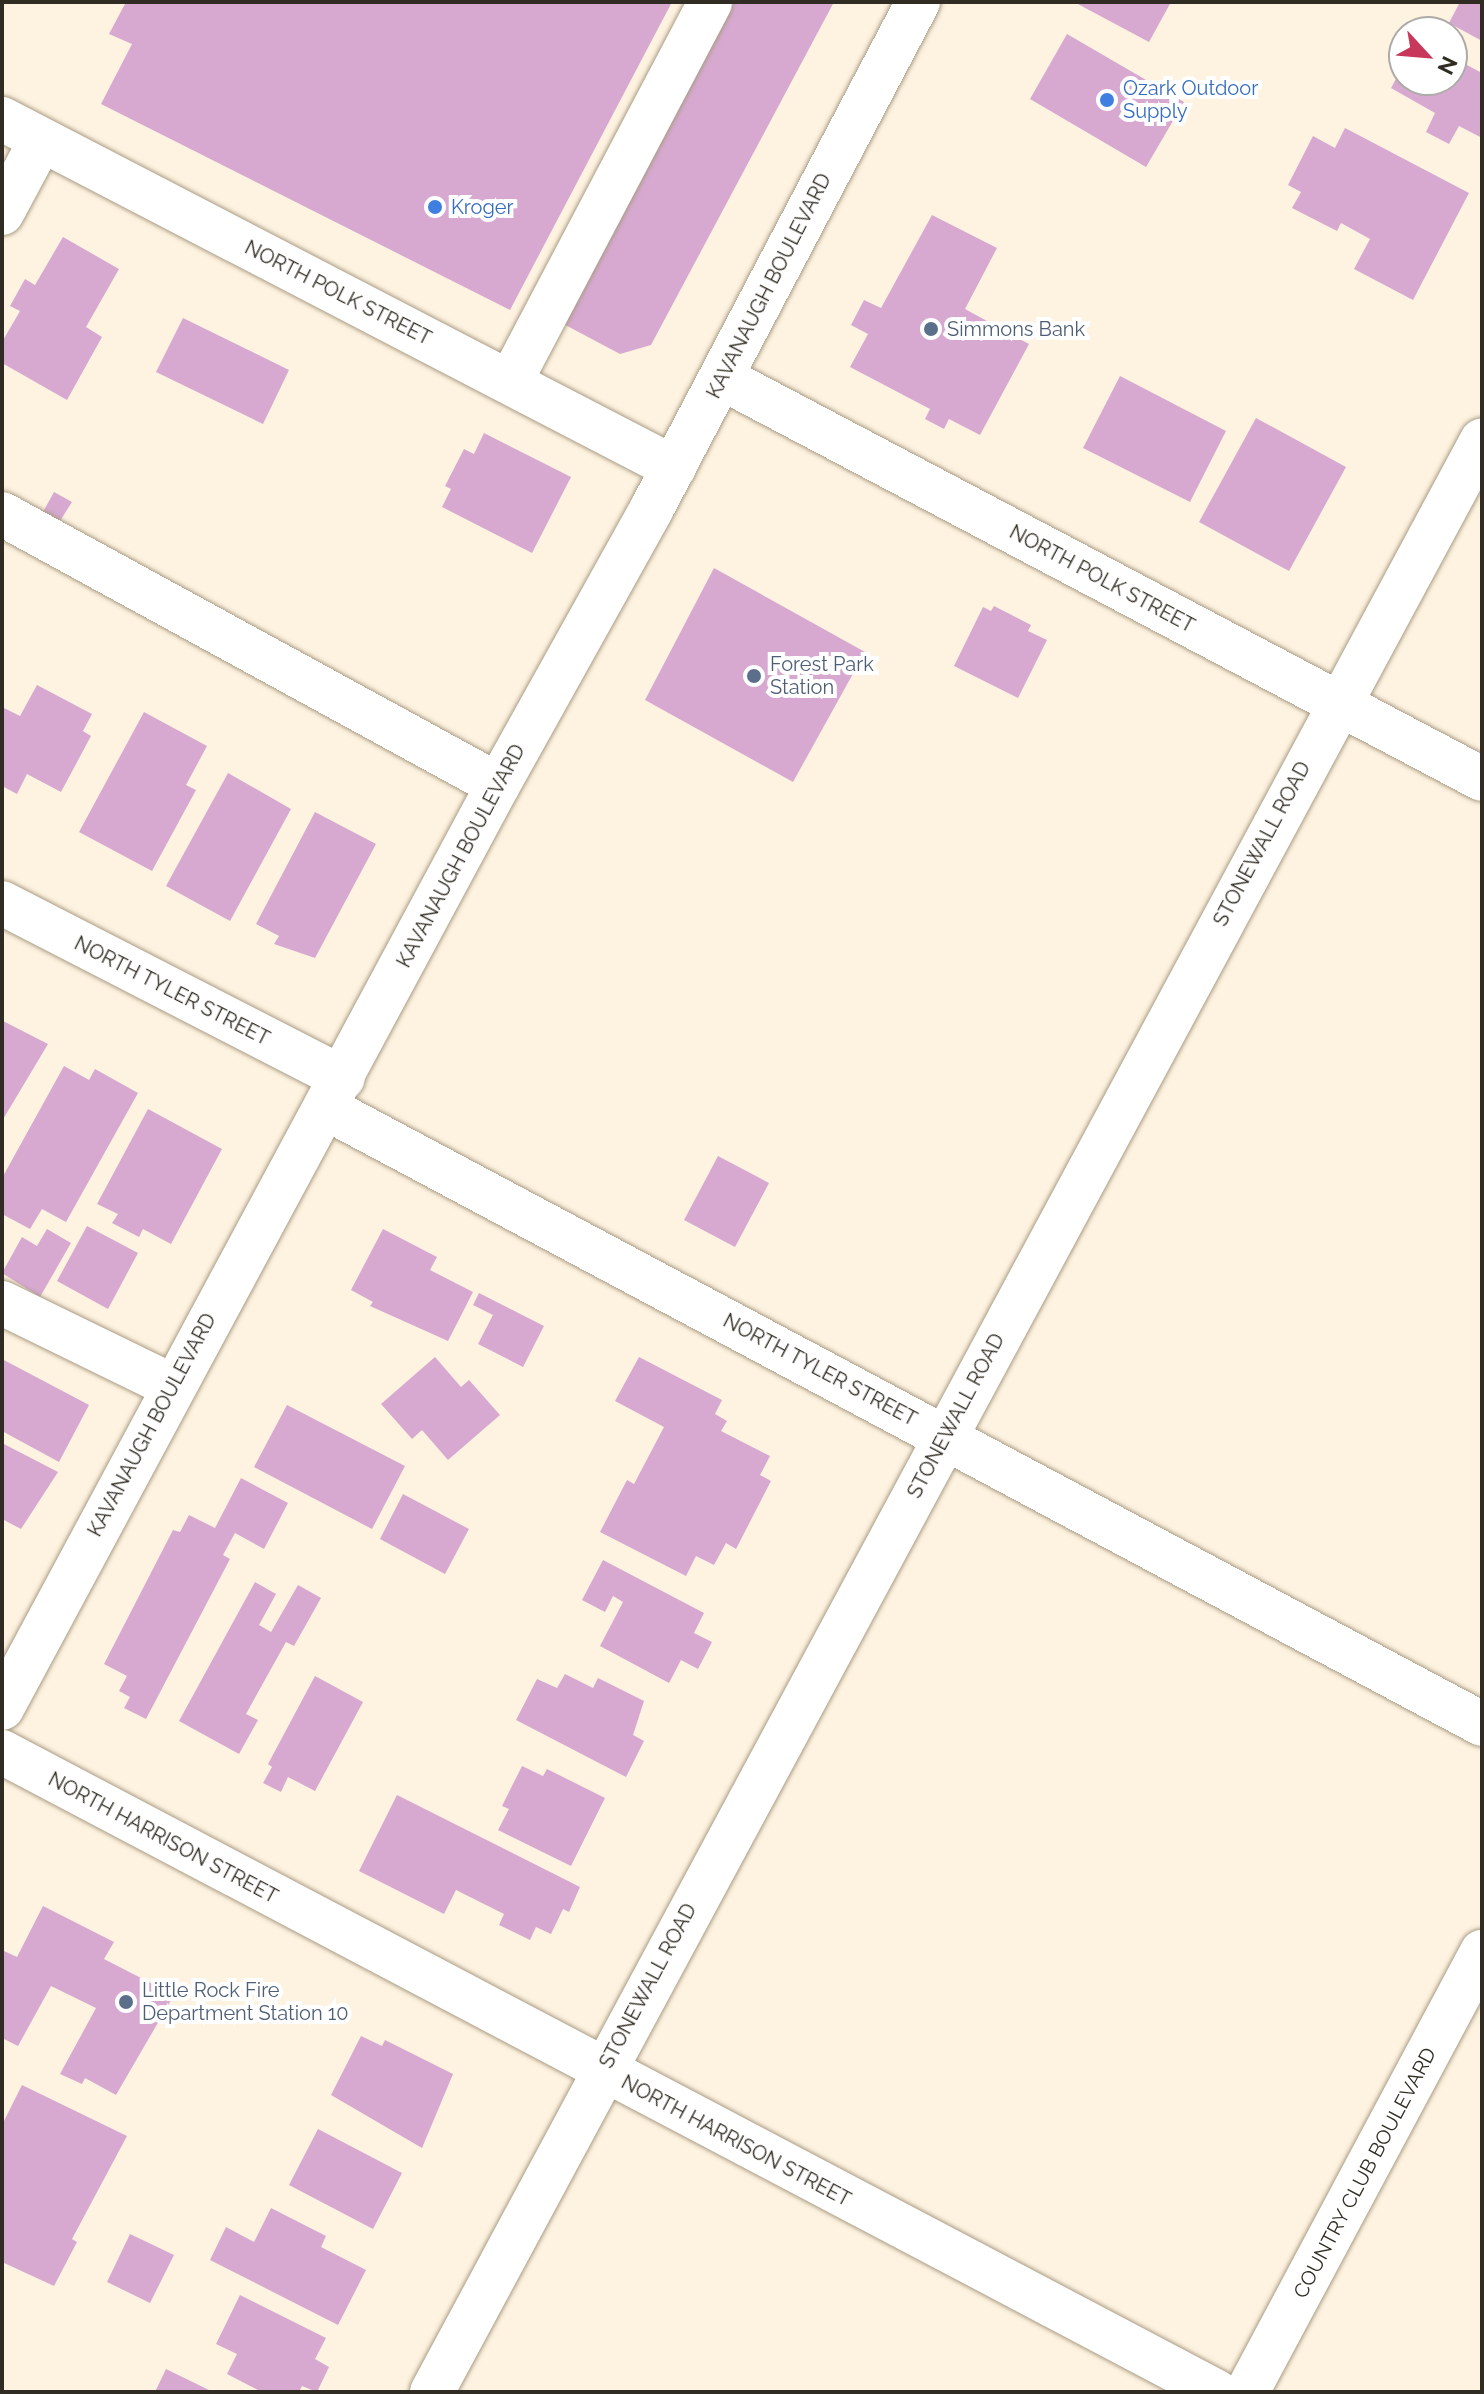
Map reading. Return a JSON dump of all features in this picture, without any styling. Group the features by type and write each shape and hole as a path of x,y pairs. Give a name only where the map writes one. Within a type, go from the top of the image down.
{"street":[{"path":"510,382 710,2"},
{"name":"KAVANAUGH BOULEVARD","path":"5,1697 172,1386 335,1093 498,785 674,468 918,2"},
{"name":"NORTH POLK STREET","path":"2,119 674,468"},
{"path":"2,213 41,140"},
{"name":"NORTH POLK STREET","path":"722,378 1482,779"},
{"name":"STONEWALL ROAD","path":"432,2392 944,1435 1482,440"},
{"path":"2,514 498,785"},
{"name":"NORTH TYLER STREET","path":"2,903 944,1435 1482,1724"},
{"path":"2,1303 172,1386"},
{"name":"NORTH HARRISON STREET","path":"2,1752 602,2071 1217,2392"},
{"name":"COUNTRY CLUB BOULEVARD","path":"1247,2392 1482,1952"}],"building":[{"name":"Kroger","path":"126,2 672,2 510,310 101,104 132,44 109,34"},
{"path":"726,2 834,2 651,345 620,354 554,319"},
{"path":"1074,2 1171,2 1149,42"},
{"path":"1460,2 1482,2 1482,41 1468,33 1468,16 1453,16"},
{"name":"Ozark Outdoor Supply","path":"1067,34 1184,102 1146,167 1030,99"},
{"path":"1468,66 1482,73 1482,138 1459,126 1449,144 1426,132 1435,113 1405,96 1468,96"},
{"path":"1345,128 1469,193 1413,300 1354,269 1370,239 1341,223 1337,231 1292,208 1301,192 1288,185 1313,136 1335,148"},
{"name":"Simmons Bank","path":"932,215 997,248 965,309 1029,344 980,435 949,419 944,429 925,419 930,409 850,367 868,334 851,325 864,300 881,308"},
{"path":"63,237 119,269 86,327 102,337 67,400 2,363 2,342 20,311 10,306 25,279 35,285"},
{"path":"183,318 289,370 263,424 156,372"},
{"path":"1120,376 1226,431 1190,502 1083,448"},
{"path":"1256,418 1346,467 1289,571 1199,522"},
{"path":"484,433 571,477 532,553 442,507 451,489 445,486 464,449 474,454"},
{"path":"54,492 72,502 60,521 43,512"},
{"name":"Forest Park Station","path":"714,568 865,652 793,782 645,700"},
{"path":"994,606 1031,625 1028,631 1047,640 1018,698 954,666 983,607 991,611"},
{"path":"37,685 92,714 83,731 91,736 61,792 27,774 17,794 2,786 2,707 20,716"},
{"path":"144,712 207,746 186,785 196,790 152,871 79,832"},
{"path":"228,773 291,809 230,921 166,886"},
{"path":"315,812 376,844 315,958 274,944 279,936 256,924"},
{"path":"2,1023 48,1044 2,1121"},
{"path":"64,1066 89,1080 95,1069 138,1093 66,1222 42,1209 30,1229 2,1214 2,1178"},
{"path":"148,1109 222,1149 171,1244 143,1229 139,1237 112,1223 118,1214 97,1204"},
{"path":"718,1156 769,1183 735,1247 684,1220"},
{"path":"87,1226 138,1253 108,1309 57,1281"},
{"path":"47,1229 71,1243 40,1297 2,1273 22,1237 37,1246"},
{"path":"383,1229 437,1257 430,1270 473,1292 448,1341 370,1306 373,1302 351,1290"},
{"path":"479,1293 544,1326 523,1367 478,1344 493,1315 473,1305"},
{"path":"435,1357 461,1387 469,1380 500,1415 448,1460 422,1430 412,1439 381,1404"},
{"path":"639,1357 722,1400 715,1414 727,1421 721,1431 770,1456 760,1475 771,1481 736,1549 726,1543 714,1565 696,1556 686,1576 600,1532 627,1480 634,1484 664,1427 615,1401"},
{"path":"2,1359 89,1405 59,1462 2,1431"},
{"path":"287,1405 405,1466 372,1529 254,1467"},
{"path":"2,1443 58,1472 21,1529 2,1519"},
{"path":"241,1478 288,1503 264,1549 235,1533 223,1555 230,1559 146,1719 124,1708 130,1697 119,1691 127,1676 104,1664 173,1530 180,1532 189,1515 215,1528"},
{"path":"403,1494 469,1529 445,1574 380,1539"},
{"path":"603,1560 704,1613 694,1633 712,1642 698,1669 681,1660 669,1683 600,1646 623,1602 613,1596 605,1612 582,1600"},
{"path":"255,1582 276,1594 259,1625 271,1632 298,1585 321,1598 294,1646 286,1642 246,1714 258,1720 239,1754 179,1721"},
{"path":"565,1674 593,1688 598,1678 644,1701 633,1735 644,1741 626,1777 516,1720 537,1679 557,1688"},
{"path":"315,1676 363,1702 315,1791 288,1777 281,1792 263,1783 272,1767 268,1764"},
{"path":"522,1766 543,1776 547,1769 605,1798 571,1866 498,1830 509,1809 502,1806"},
{"path":"397,1795 580,1887 569,1912 563,1909 551,1934 536,1927 530,1940 499,1925 504,1914 456,1890 444,1914 359,1871"},
{"name":"Little Rock Fire Department Station 10","path":"43,1906 114,1942 104,1959 174,1995 116,2095 85,2078 82,2084 60,2074 96,2008 51,1986 18,2046 2,2038 2,1956 4,1951 17,1957"},
{"path":"361,2036 382,2046 385,2040 453,2074 422,2148 331,2095"},
{"path":"22,2085 127,2136 72,2239 77,2242 54,2286 2,2262 2,2125"},
{"path":"318,2129 402,2173 373,2229 289,2185"},
{"path":"271,2208 326,2236 321,2247 366,2270 338,2325 210,2260 226,2227 254,2242"},
{"path":"130,2234 174,2255 150,2303 107,2282"},
{"path":"240,2295 326,2338 315,2359 329,2367 317,2392 302,2386 299,2392 262,2392 227,2374 237,2354 216,2344"},
{"path":"166,2369 213,2392 155,2392"}],"place":[{"name":"Ozark Outdoor Supply","path":"1107,100"},
{"name":"Kroger","path":"435,207"},
{"name":"Simmons Bank","path":"931,329"},
{"name":"Forest Park Station","path":"754,676"},
{"name":"Little Rock Fire Department Station 10","path":"126,2002"}]}
